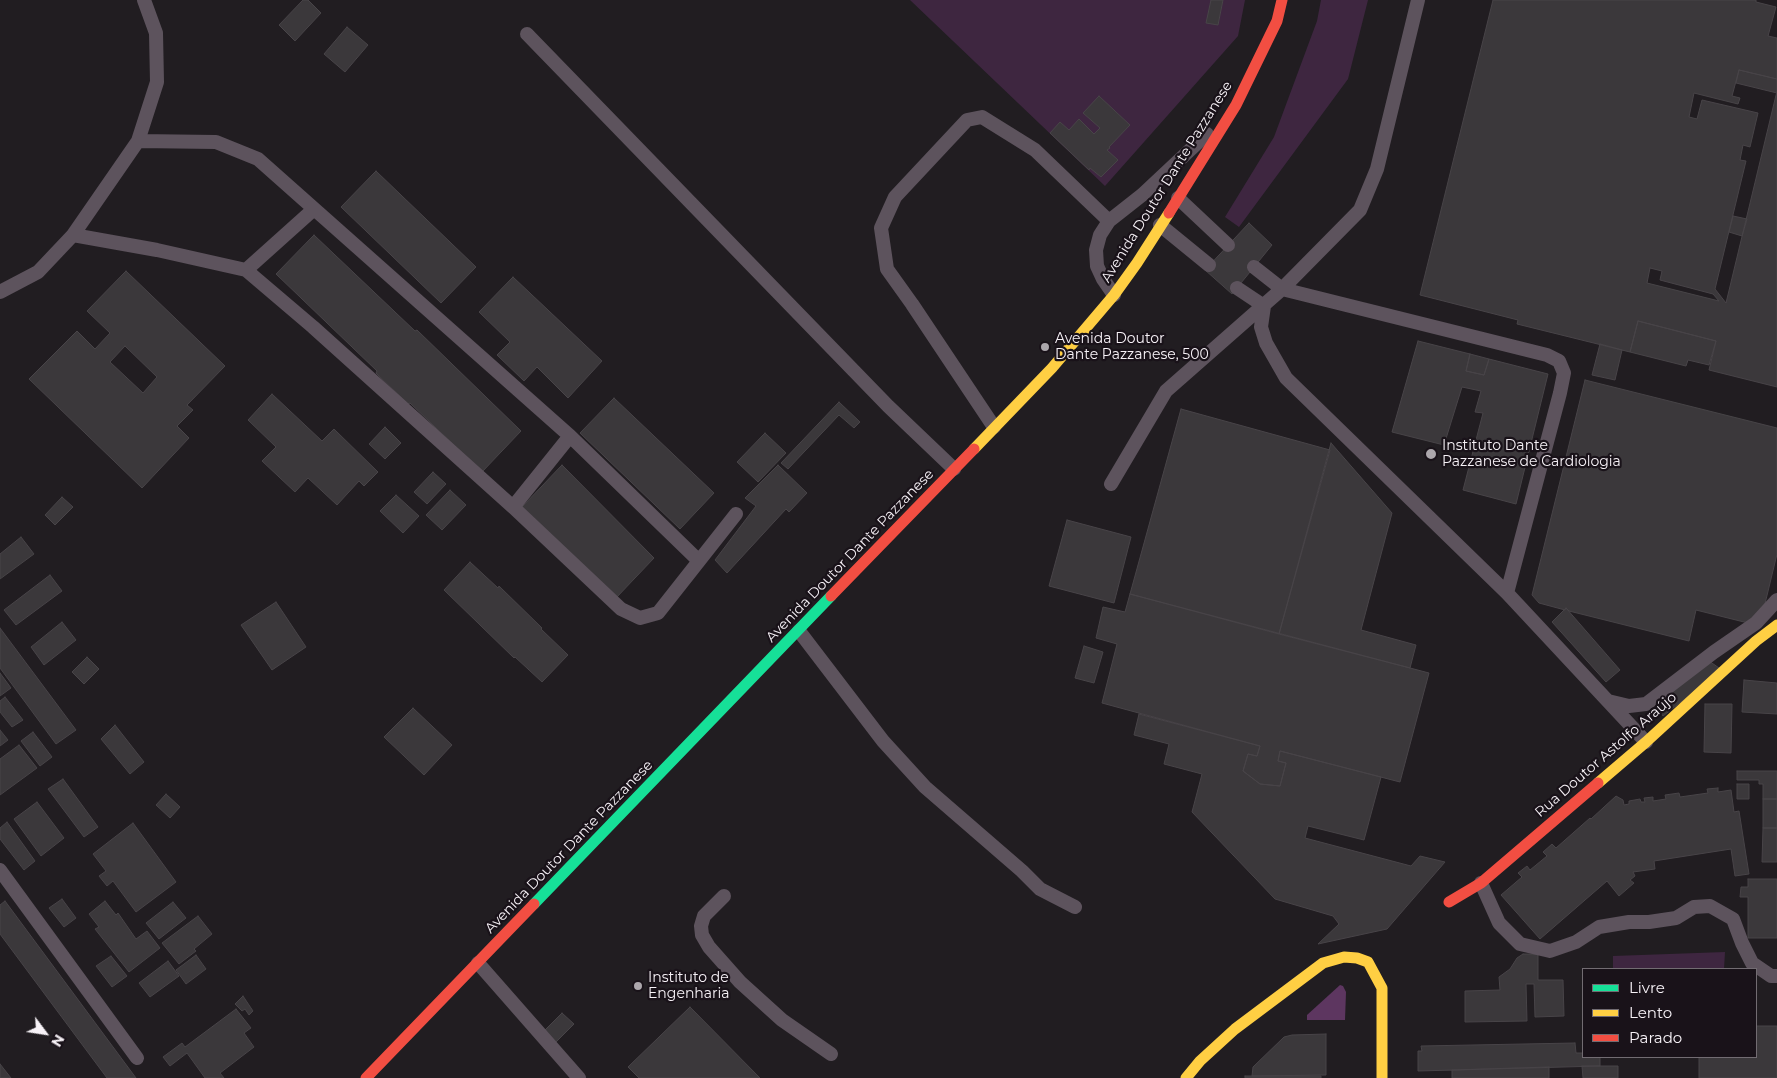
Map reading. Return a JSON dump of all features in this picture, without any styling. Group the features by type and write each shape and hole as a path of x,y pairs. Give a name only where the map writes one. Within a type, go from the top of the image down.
{"street":[{"name":"Avenida Doutor Dante Pazzanese","path":"366,1078 1052,368 1114,295 1137,263 1178,198 1236,105 1277,21 1282,0"},
{"name":"Rua Doutor Astolfo Araújo","path":"1449,902 1481,883 1646,742 1777,624"},
{"path":"1186,1078 1200,1061 1235,1029 1323,963 1344,957 1357,958 1368,962 1382,988 1384,1013 1382,1078"}],"lane":[{"path":"0,292 38,272 73,235 138,141 156,82 156,33 144,0"},
{"path":"1111,484 1166,392 1264,306 1360,210 1377,169 1418,0"},
{"path":"527,34 888,406 954,469"},
{"path":"1114,295 1097,266 1096,250 1100,235 1109,221 1157,182 1236,105"},
{"path":"994,427 887,269 881,228 895,197 966,120 982,118 1036,150 1109,221"},
{"path":"138,141 216,142 258,158 570,436 699,561"},
{"path":"1178,198 1228,245"},
{"path":"246,270 314,209"},
{"path":"1160,225 1209,265"},
{"path":"73,235 157,250 246,270 313,327 513,507 621,608 640,618 658,613 736,514"},
{"path":"1254,267 1282,289 1547,355 1560,361 1564,373 1560,393 1507,593"},
{"path":"1237,288 1264,306"},
{"path":"1264,306 1261,327 1266,343 1286,378 1507,593 1646,742"},
{"path":"513,507 570,436"},
{"path":"1607,701 1629,706 1646,704 1714,652 1756,623 1777,600"},
{"path":"799,631 883,741 926,787 1040,889 1074,907"},
{"path":"0,870 136,1058"},
{"path":"1481,883 1499,923 1520,944 1550,951 1576,942 1598,927 1676,918 1694,907 1710,906 1733,919 1752,963 1772,976 1777,976"},
{"path":"724,896 704,916 701,926 702,935 709,947 740,982 782,1020 831,1054"},
{"path":"478,963 580,1078"}],"shaded area":[{"path":"910,0 1245,0 1238,36 1105,186"},
{"path":"1321,0 1368,0 1348,79 1239,227 1225,217 1274,137 1317,21"},
{"path":"1725,952 1724,968 1613,968 1613,956"},
{"path":"1340,985 1343,986 1346,992 1345,1020 1307,1020 1307,1015"}],"building":[{"path":"303,0 308,0 321,13 295,41 279,25"},
{"path":"1211,0 1223,0 1218,25 1206,23"},
{"path":"1493,0 1756,0 1756,2 1776,7 1768,36 1777,38 1777,79 1739,70 1732,96 1740,98 1738,104 1694,93 1689,117 1697,119 1702,100 1758,113 1750,147 1743,145 1740,160 1746,161 1715,289 1726,303 1777,91 1777,387 1709,370 1716,341 1638,321 1630,352 1517,324 1518,320 1420,295","holes":["1650,268 1662,271 1660,280 1713,294 1719,301 1647,283"]},
{"path":"347,27 368,45 345,72 324,54"},
{"path":"1739,70 1777,79 1777,93 1736,83"},
{"path":"1099,96 1130,125 1107,150 1118,160 1101,177 1090,168 1089,170 1050,133 1060,122 1069,130 1079,119 1094,134 1100,128 1083,113"},
{"path":"376,171 476,267 441,303 341,207"},
{"path":"1733,216 1747,219 1742,236 1729,232"},
{"path":"1249,223 1272,245 1232,294 1205,270"},
{"path":"314,235 415,331 417,330 521,431 482,472 410,403 408,404 376,373 377,371 276,274"},
{"path":"126,271 225,366 187,405 193,410 177,426 189,438 142,488 29,379 77,331 95,349 110,333 87,311","holes":["125,346 157,377 143,393 110,362"]},
{"path":"513,277 602,361 568,398 537,367 524,381 497,355 510,342 479,312"},
{"path":"1638,321 1716,341 1709,365 1688,360 1686,366 1630,352"},
{"path":"1418,341 1470,354 1466,371 1484,375 1489,359 1548,374 1516,504 1463,490 1483,413 1475,412 1481,391 1462,387 1444,445 1392,432"},
{"path":"1600,344 1622,350 1615,380 1592,375"},
{"path":"1470,354 1489,359 1484,375 1466,371"},
{"path":"1585,380 1777,428 1777,554 1763,612 1748,623 1696,610 1689,641 1569,611 1566,608 1565,610 1539,603 1532,595"},
{"path":"272,394 322,441 334,429 378,472 364,486 359,481 337,505 308,478 295,492 262,461 276,447 248,420"},
{"path":"614,398 714,493 680,529 580,433"},
{"path":"839,402 860,422 854,428 839,415 788,469 781,463"},
{"path":"1181,409 1330,450 1279,634 1130,594"},
{"path":"385,427 401,443 385,459 369,444"},
{"path":"765,433 786,453 758,482 737,462"},
{"path":"1331,443 1392,513 1361,630 1416,645 1410,668 1279,634"},
{"path":"562,465 654,558 616,598 521,508"},
{"path":"778,465 807,493 789,512 786,509 727,573 715,560 756,506 745,498"},
{"path":"433,472 446,484 427,504 414,492"},
{"path":"450,490 466,505 442,530 426,515"},
{"path":"396,495 419,516 403,533 380,511"},
{"path":"62,497 73,507 55,525 45,515"},
{"path":"1067,520 1131,537 1114,603 1049,586"},
{"path":"21,537 34,554 0,579 0,554"},
{"path":"470,562 498,588 499,586 568,655 542,682 514,658 444,590"},
{"path":"50,575 62,591 16,625 4,610"},
{"path":"1130,594 1429,673 1400,782 1280,751 1278,761 1286,763 1280,786 1260,784 1243,771 1248,754 1257,756 1260,746 1102,703 1117,644 1096,638 1103,607 1125,612"},
{"path":"276,602 306,647 272,670 241,625"},
{"path":"1566,608 1620,670 1606,682 1552,622"},
{"path":"62,622 76,640 44,665 31,647"},
{"path":"0,628 76,730 56,744 0,668"},
{"path":"1084,646 1103,652 1094,683 1075,678"},
{"path":"87,657 99,669 84,684 72,672"},
{"path":"1709,661 1722,670 1663,716 1655,706 1658,704 1657,702"},
{"path":"0,673 11,688 0,696"},
{"path":"1744,680 1777,683 1777,714 1742,712"},
{"path":"5,697 23,720 12,727 0,712 0,701"},
{"path":"1705,704 1732,704 1731,753 1704,752"},
{"path":"413,708 452,745 424,775 384,737"},
{"path":"1139,714 1260,746 1257,756 1248,754 1243,771 1260,784 1280,786 1286,763 1278,761 1280,751 1381,777 1364,840 1308,826 1305,838 1411,866 1420,856 1445,862 1387,929 1318,944 1339,924 1333,916 1275,899 1192,812 1202,774 1164,764 1169,744 1134,735"},
{"path":"115,725 144,762 130,774 101,739"},
{"path":"0,730 8,740 0,746"},
{"path":"33,732 52,757 40,766 21,741"},
{"path":"19,745 37,768 0,795 0,759"},
{"path":"1737,771 1777,771 1777,799 1763,799 1763,784 1759,784 1759,780 1737,780"},
{"path":"63,779 98,827 84,837 48,789"},
{"path":"1737,784 1749,784 1749,799 1737,799"},
{"path":"1718,788 1718,792 1731,790 1734,812 1739,811 1749,874 1735,876 1731,849 1654,861 1655,869 1633,872 1635,876 1630,880 1634,883 1619,896 1607,881 1540,939 1501,895 1522,877 1518,873 1527,866 1530,870 1547,856 1543,852 1552,844 1556,848 1616,796 1623,800 1624,805 1629,804 1629,801 1640,799 1641,802 1645,802 1644,798 1653,797 1653,801 1666,799 1665,795 1679,793 1680,797 1708,793 1707,789"},
{"path":"166,794 180,807 170,818 156,805"},
{"path":"1763,799 1777,799 1777,828 1763,828"},
{"path":"37,802 64,838 41,856 14,819"},
{"path":"7,822 35,861 24,870 0,839 0,828"},
{"path":"133,823 176,882 136,912 113,881 107,886 99,876 106,871 93,854"},
{"path":"1763,828 1777,828 1777,862 1762,862"},
{"path":"1748,879 1777,879 1777,938 1748,938 1748,897 1740,897 1741,887 1748,887"},
{"path":"62,899 76,918 64,927 49,908"},
{"path":"5,901 136,1078 107,1078 0,934 0,905"},
{"path":"105,901 116,915 118,913 136,939 147,931 160,948 129,972 95,929 99,927 89,914"},
{"path":"173,902 186,918 159,939 146,923"},
{"path":"198,916 212,934 194,949 196,951 179,964 162,943"},
{"path":"1523,954 1538,954 1538,980 1563,980 1564,1016 1535,1017 1534,984 1526,984 1527,1021 1465,1022 1465,991 1500,990 1499,977 1510,969 1517,958"},
{"path":"196,955 206,969 186,984 176,970"},
{"path":"111,956 127,976 112,987 96,966"},
{"path":"168,961 179,976 150,997 139,983"},
{"path":"243,996 253,1011 249,1015 245,1009 242,1011 235,1004"},
{"path":"690,1007 760,1078 639,1078 628,1067"},
{"path":"236,1009 251,1028 244,1033 254,1047 220,1073 224,1078 205,1078 187,1053 170,1066 163,1057 182,1043 185,1047"},
{"path":"562,1013 574,1024 555,1043 543,1032"},
{"path":"1757,1026 1777,1026 1777,1078 1699,1078 1699,1058 1757,1058"},
{"path":"1326,1034 1326,1075 1252,1076 1253,1067 1284,1037"},
{"path":"1575,1043 1576,1053 1582,1053 1582,1058 1600,1058 1600,1066 1418,1071 1418,1051 1422,1051 1421,1046"},
{"path":"0,1064 11,1078 0,1078"},
{"path":"1582,1066 1618,1066 1618,1078 1583,1078"},
{"path":"1549,1067 1549,1078 1452,1078 1452,1070"},
{"path":"1245,1076 1321,1076 1321,1078 1245,1078"}],"traffic: fast":[{"path":"534,904 831,596"}],"traffic: slow":[{"path":"974,449 1052,368 1114,295 1169,213"},
{"path":"1598,783 1646,742 1756,641 1777,625"},
{"path":"1186,1078 1200,1061 1235,1029 1323,963 1344,957 1357,958 1368,962 1382,988 1382,1078"}],"traffic: jam":[{"path":"1169,213 1236,105 1277,21 1282,0"},
{"path":"831,596 974,449"},
{"path":"1449,902 1481,883 1598,783"},
{"path":"366,1078 534,904"}],"place":[{"name":"Avenida Doutor Dante Pazzanese, 500","path":"1045,347"},
{"name":"Instituto Dante Pazzanese de Cardiologia","path":"1431,454"},
{"name":"Instituto de Engenharia","path":"638,986"}]}
